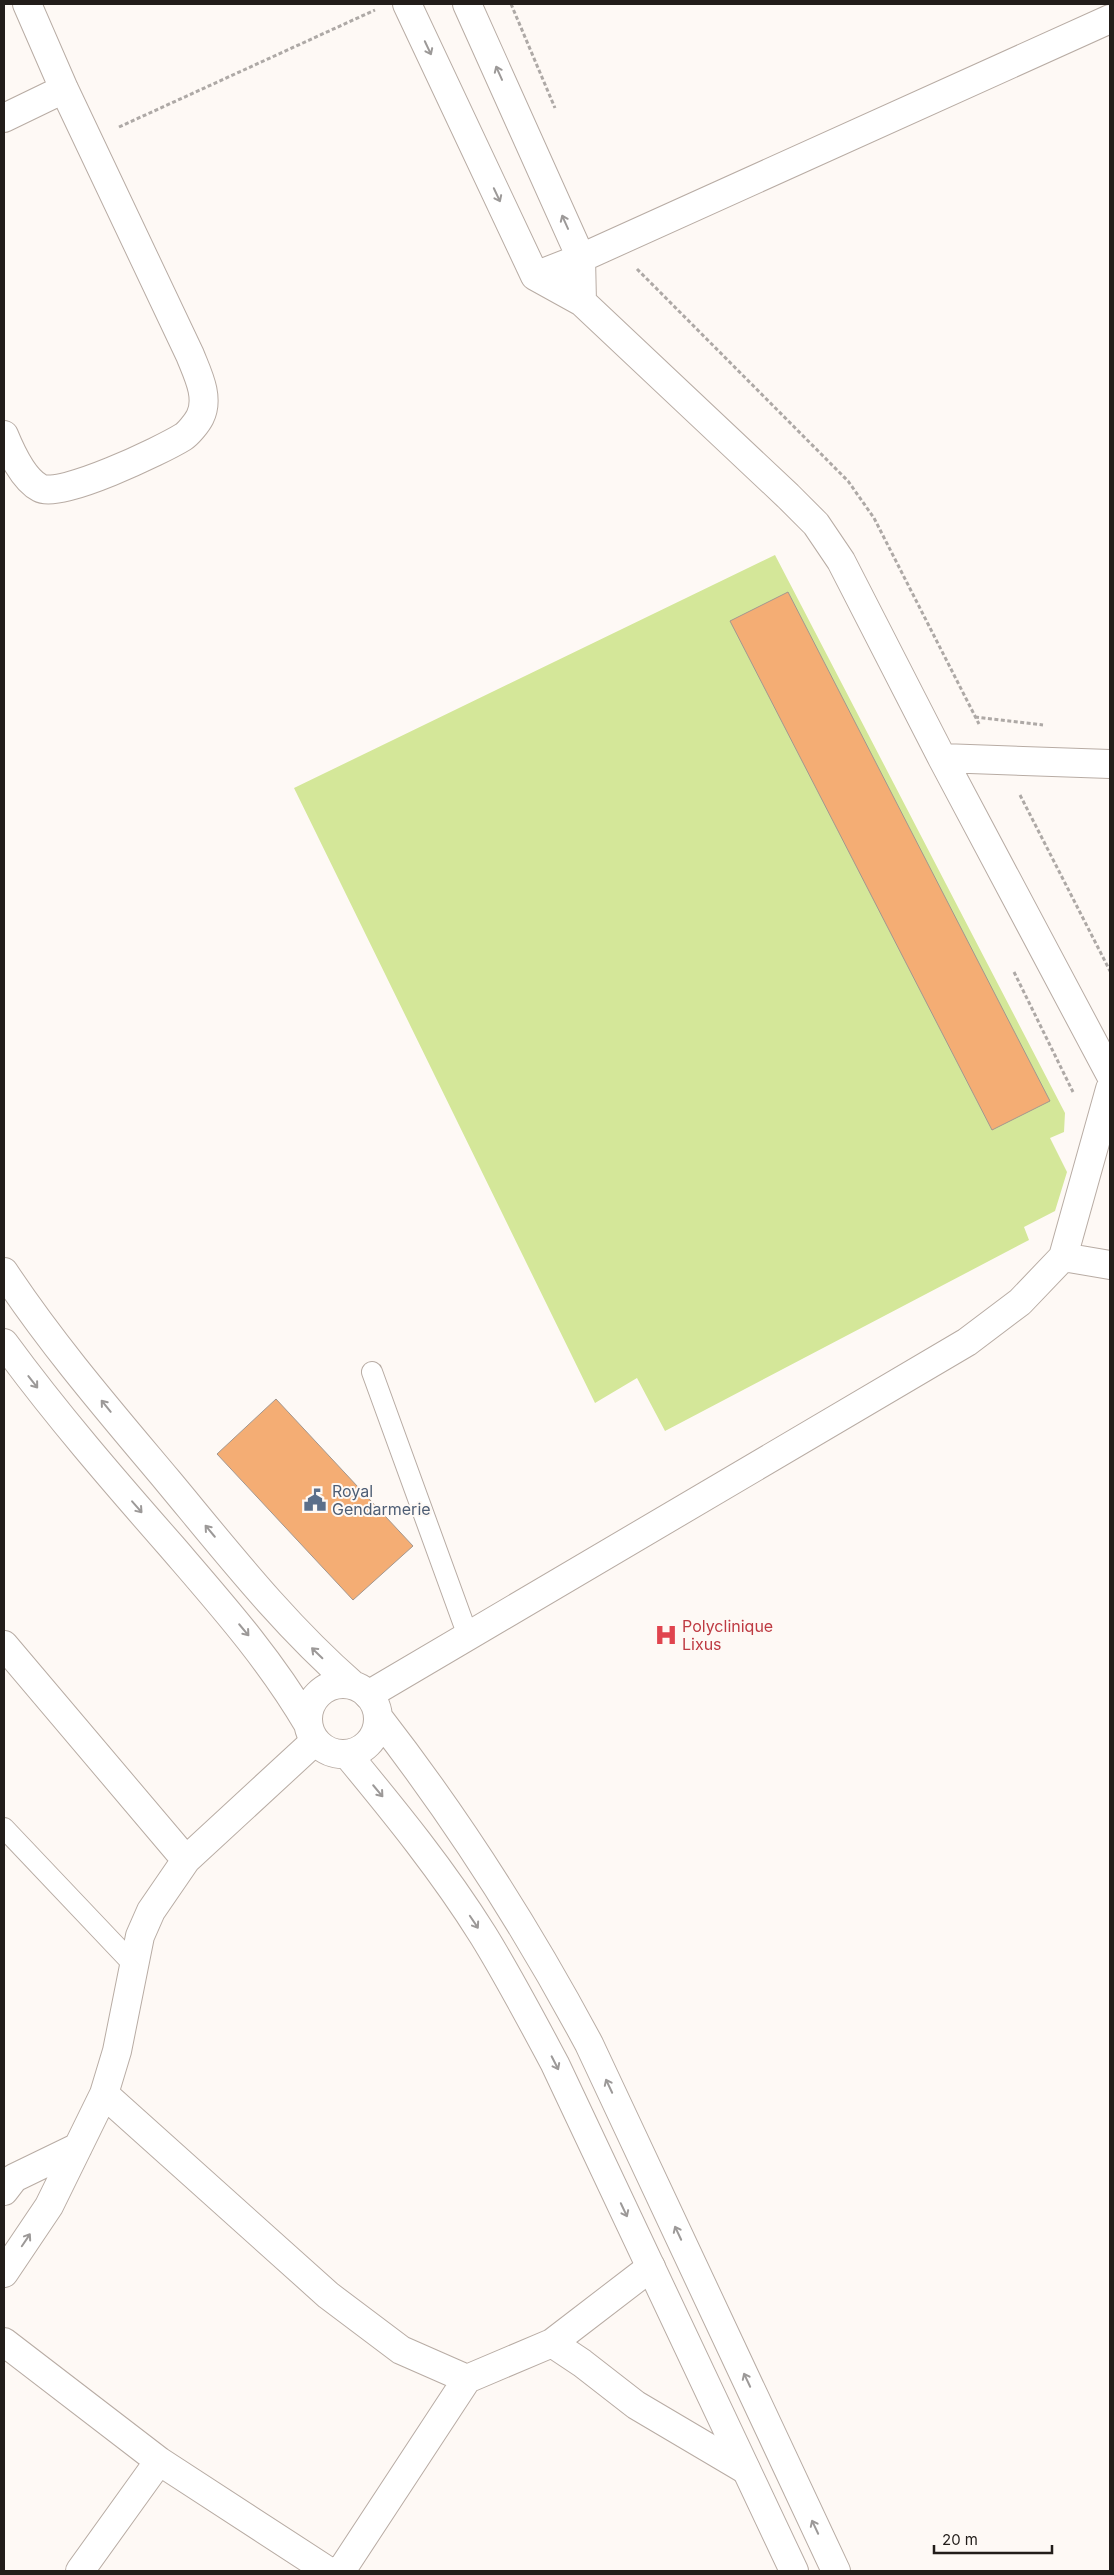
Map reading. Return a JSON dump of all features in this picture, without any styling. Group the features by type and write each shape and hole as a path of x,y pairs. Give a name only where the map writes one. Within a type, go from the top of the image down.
{"main road":[{"path":"4,435 10,450 30,480 42,489 61,490 100,476 184,436 201,417 204,398 201,382 64,89 27,4"},
{"path":"407,4 534,276 582,302 816,524 841,561 942,758 1110,1074"},
{"path":"467,4 581,258 582,302"},
{"path":"534,276 581,258 1110,19"},
{"path":"4,118 64,89"},
{"path":"942,758 1110,764"},
{"path":"367,1699 468,1636 967,1342 1020,1302 1062,1257 1097,1141 1110,1089"},
{"path":"1062,1257 1110,1265"},
{"path":"4,1272 63,1354 271,1605 367,1699 471,1843 552,1975 589,2044 836,2571"},
{"path":"4,1343 82,1443 246,1632 290,1692 311,1732 335,1753 347,1754 360,1750 370,1742 377,1730 367,1699"},
{"path":"4,1645 186,1860"},
{"path":"4,2273 49,2206 104,2094 117,2051 140,1936 151,1911 186,1860 311,1732 309,1710 315,1697 333,1686 367,1699"},
{"path":"347,1754 440,1872 483,1934 521,1998 556,2064 794,2571"},
{"path":"104,2094 328,2295 401,2350 467,2379"},
{"path":"7,2180 78,2147"},
{"path":"7,2180 49,2206"},
{"path":"342,2571 467,2379 552,2344 651,2267"},
{"path":"4,2342 159,2460 328,2571"},
{"path":"552,2344 582,2363 636,2405 746,2470"},
{"path":"80,2571 159,2460"}],"lane":[{"path":"372,1372 468,1636"},
{"path":"4,1828 134,1965"}],"path":[{"path":"510,4 555,110"},
{"path":"89,141 380,8"},
{"path":"616,242 633,266 848,481 874,518 974,717 1000,759 1110,971"},
{"path":"1010,963 1097,1141"}],"green space":[{"path":"775,555 1065,1113 1064,1132 1050,1138 1067,1172 1055,1211 1024,1227 1029,1240 665,1431 637,1378 595,1403 294,788"}],"building":[{"path":"788,592 1050,1101 992,1130 730,621"},
{"name":"Royal Gendarmerie","path":"276,1399 413,1546 353,1600 217,1454"}],"place":[{"name":"Royal Gendarmerie","path":"315,1500"},
{"name":"Polyclinique Lixus","path":"666,1635"}]}
